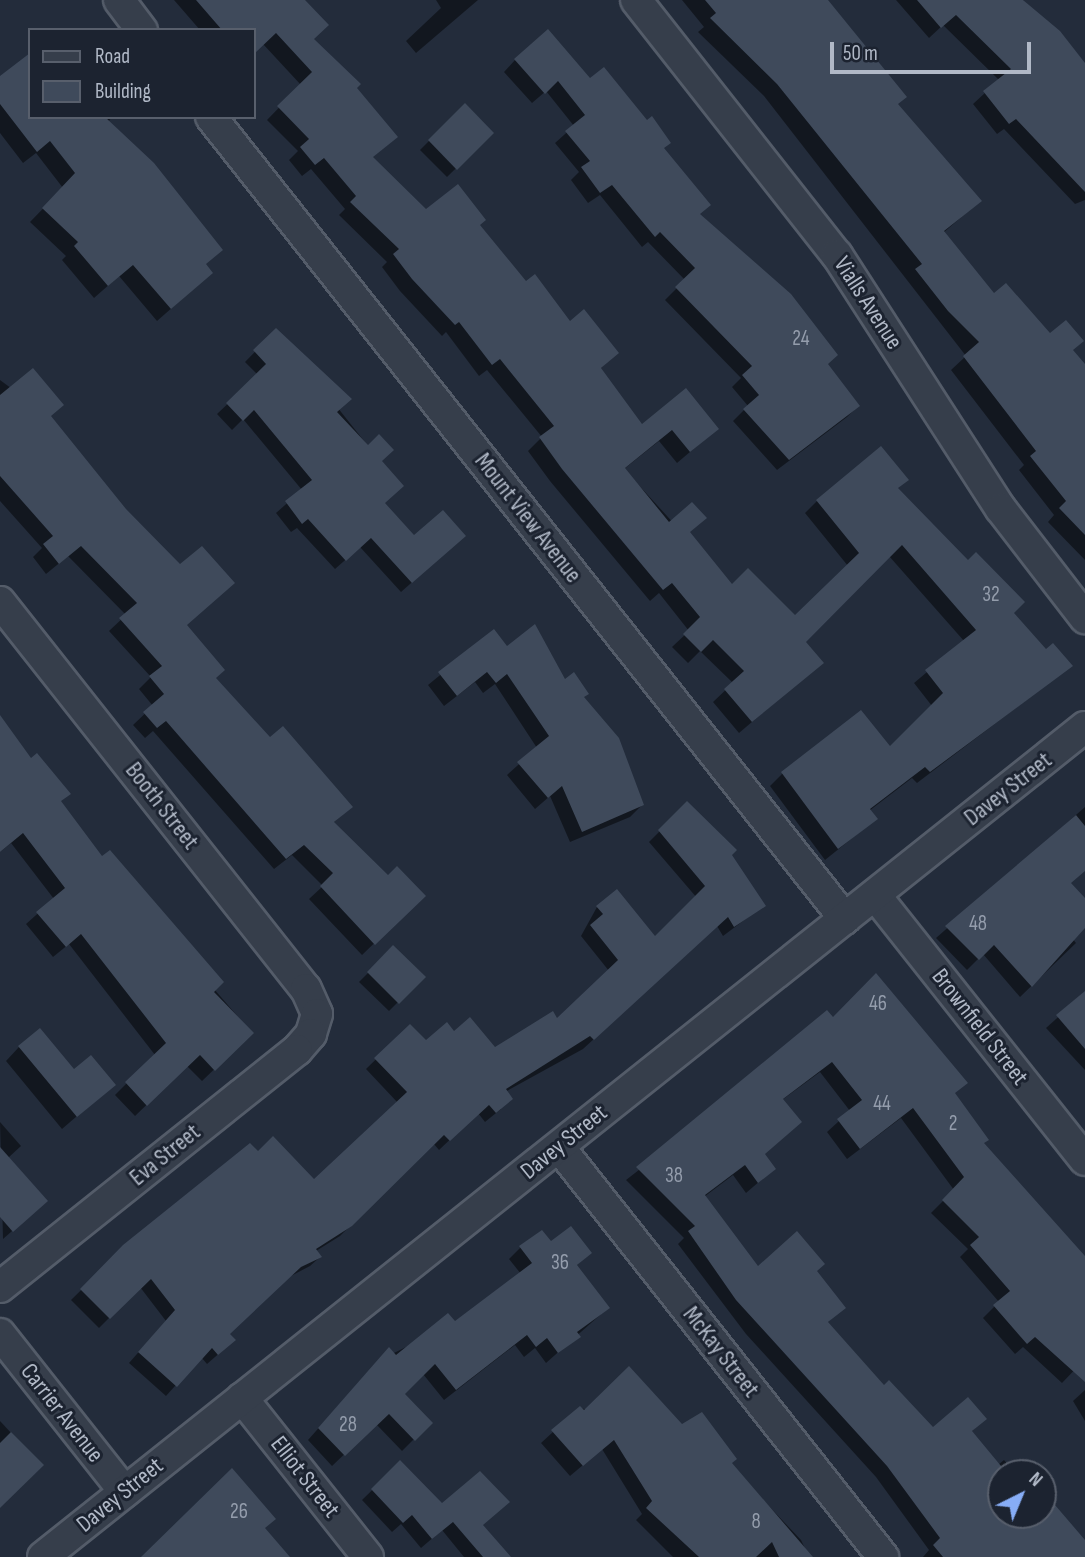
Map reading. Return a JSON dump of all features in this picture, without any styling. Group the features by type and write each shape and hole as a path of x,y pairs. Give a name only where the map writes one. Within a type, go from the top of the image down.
{"street":[{"path":"119,0 140,28"},
{"name":"Vialls Avenue","path":"636,0 832,248 1001,509 1085,618"},
{"name":"Mount View Avenue","path":"213,119 845,919"},
{"name":"Booth Street","path":"0,602 306,989 317,1014"},
{"name":"Davey Street","path":"43,1557 1085,727"},
{"name":"Brownfield Street","path":"875,895 1085,1160"},
{"name":"Eva Street","path":"0,1287 297,1050 311,1034 317,1014"},
{"name":"McKay Street","path":"559,1147 883,1557"},
{"name":"Carrier Avenue","path":"0,1334 125,1492"},
{"name":"Elliot Street","path":"242,1398 368,1557"}],"building":[{"path":"196,0 305,0 329,25 314,39 361,84 357,88 398,137 373,157 426,209 458,184 486,220 480,225 526,281 535,274 570,321 584,309 619,353 601,368 642,424 686,388 719,429 690,452 672,430 625,468 669,522 692,502 707,518 690,532 732,584 748,568 795,615 859,553 816,500 881,446 909,480 898,488 968,560 976,552 1025,602 1014,613 1046,649 1053,643 1073,666 930,772 925,767 870,809 878,819 838,849 781,772 861,710 890,746 943,693 925,670 976,630 902,545 806,642 824,663 752,722 724,689 744,671 713,640 701,652 683,634 700,617 672,583 663,590 562,469 539,437 554,426 500,359 492,365 459,322 455,325 412,279 393,254 399,249 350,202 356,196 324,158 315,165 300,147 309,139 277,106 312,72 276,33 256,52 256,28 220,28"},
{"path":"705,0 828,0 907,97 898,104 982,201 944,231 994,293 1006,283 1050,333 1066,320 1084,341 1073,350 1085,364 1085,535 1059,508 1066,501 1030,456 1036,451 963,356 979,342 948,311 915,269 922,264 777,84 710,18 716,13"},
{"path":"917,0 1023,0 1060,31 1085,63 1085,192 1016,119 1009,124 983,91 1011,69 956,15 941,28"},
{"path":"548,29 590,78 604,67 647,120 652,116 671,143 664,148 711,205 700,214 791,294 838,355 828,364 860,406 789,460 743,409 759,395 742,375 752,366 675,287 695,268 660,232 655,237 612,185 600,193 581,167 590,161 565,131 585,115 558,81 545,94 514,59"},
{"path":"28,55 28,119 107,119 154,163 223,250 206,264 213,273 171,309 133,265 108,286 74,246 78,242 42,208 75,173 50,141 37,152 0,104 0,76"},
{"path":"465,103 494,133 457,170 428,140"},
{"path":"276,328 352,399 337,412 368,445 379,434 394,450 382,461 404,486 385,503 414,535 443,510 466,536 412,583 371,538 346,561 308,519 302,524 285,501 312,480 254,410 243,421 226,403 266,364 253,350"},
{"path":"33,368 64,405 51,416 126,509 180,564 202,546 235,583 187,625 225,670 216,678 270,737 283,726 353,807 334,822 388,875 397,866 426,896 375,945 320,886 333,873 304,845 286,859 166,721 157,728 143,712 164,694 149,676 162,666 119,618 137,603 81,546 59,564 43,544 53,536 0,476 0,395"},
{"path":"535,624 565,679 574,672 589,694 584,697 619,738 644,805 582,832 562,786 548,798 517,762 549,736 507,674 496,683 487,672 457,696 438,672 494,629 507,646"},
{"path":"0,715 31,758 37,753 71,794 61,801 102,856 110,850 224,982 214,992 254,1033 215,1071 200,1055 147,1106 125,1082 166,1043 81,934 66,947 36,912 65,888 23,833 0,852"},
{"path":"687,801 737,850 732,855 766,906 734,927 728,917 594,1040 590,1036 506,1089 513,1099 496,1113 489,1105 450,1141 444,1135 352,1226 316,1249 322,1257 301,1267 230,1334 236,1340 218,1355 212,1348 177,1387 138,1352 175,1310 151,1279 110,1319 80,1289 123,1245 250,1143 258,1151 273,1136 314,1179 407,1092 374,1058 410,1024 426,1040 447,1022 454,1031 470,1017 495,1047 553,1011 557,1018 618,960 590,925 603,914 596,906 617,889 655,936 705,886 658,830"},
{"path":"1076,815 1085,826 1085,871 1071,883 1085,898 1085,928 1032,987 994,945 979,960 945,926"},
{"path":"393,945 426,977 399,1004 367,972"},
{"path":"876,973 968,1083 955,1093 989,1140 984,1143 1085,1256 1085,1382 1035,1337 1027,1344 993,1305 1010,1291 970,1245 979,1237 942,1200 964,1177 913,1108 860,1149 837,1119 862,1100 832,1062 783,1099 802,1122 765,1154 776,1169 758,1183 745,1165 705,1195 758,1266 797,1231 825,1264 817,1271 846,1308 828,1322 884,1385 889,1380 933,1427 968,1397 987,1419 972,1431 995,1459 987,1459 987,1529 1057,1529 1057,1507 1085,1540 1085,1557 943,1557 933,1545 940,1538 887,1466 736,1300 688,1231 695,1226 636,1167 827,1010 833,1017"},
{"path":"1085,991 1085,1049 1056,1015"},
{"path":"40,1028 74,1069 91,1055 116,1085 77,1117 18,1046"},
{"path":"0,1147 48,1201 13,1232 0,1217"},
{"path":"571,1226 592,1253 577,1265 610,1308 577,1332 581,1337 558,1353 547,1338 536,1347 527,1335 456,1390 435,1364 405,1394 433,1423 415,1441 389,1414 345,1456 318,1428 389,1347 396,1355 448,1313 455,1321 532,1263 519,1246 542,1230 551,1241"},
{"path":"629,1366 682,1424 702,1412 737,1459 732,1463 813,1557 779,1557 772,1542 756,1557 699,1557 646,1508 652,1501 614,1440 583,1466 551,1430 580,1406 584,1410"},
{"path":"11,1432 44,1465 0,1508 0,1443"},
{"path":"400,1460 442,1503 480,1471 510,1502 483,1525 511,1557 483,1557 453,1522 432,1539 412,1515 403,1523 371,1489"},
{"path":"232,1468 276,1519 265,1528 290,1557 141,1557"}]}
